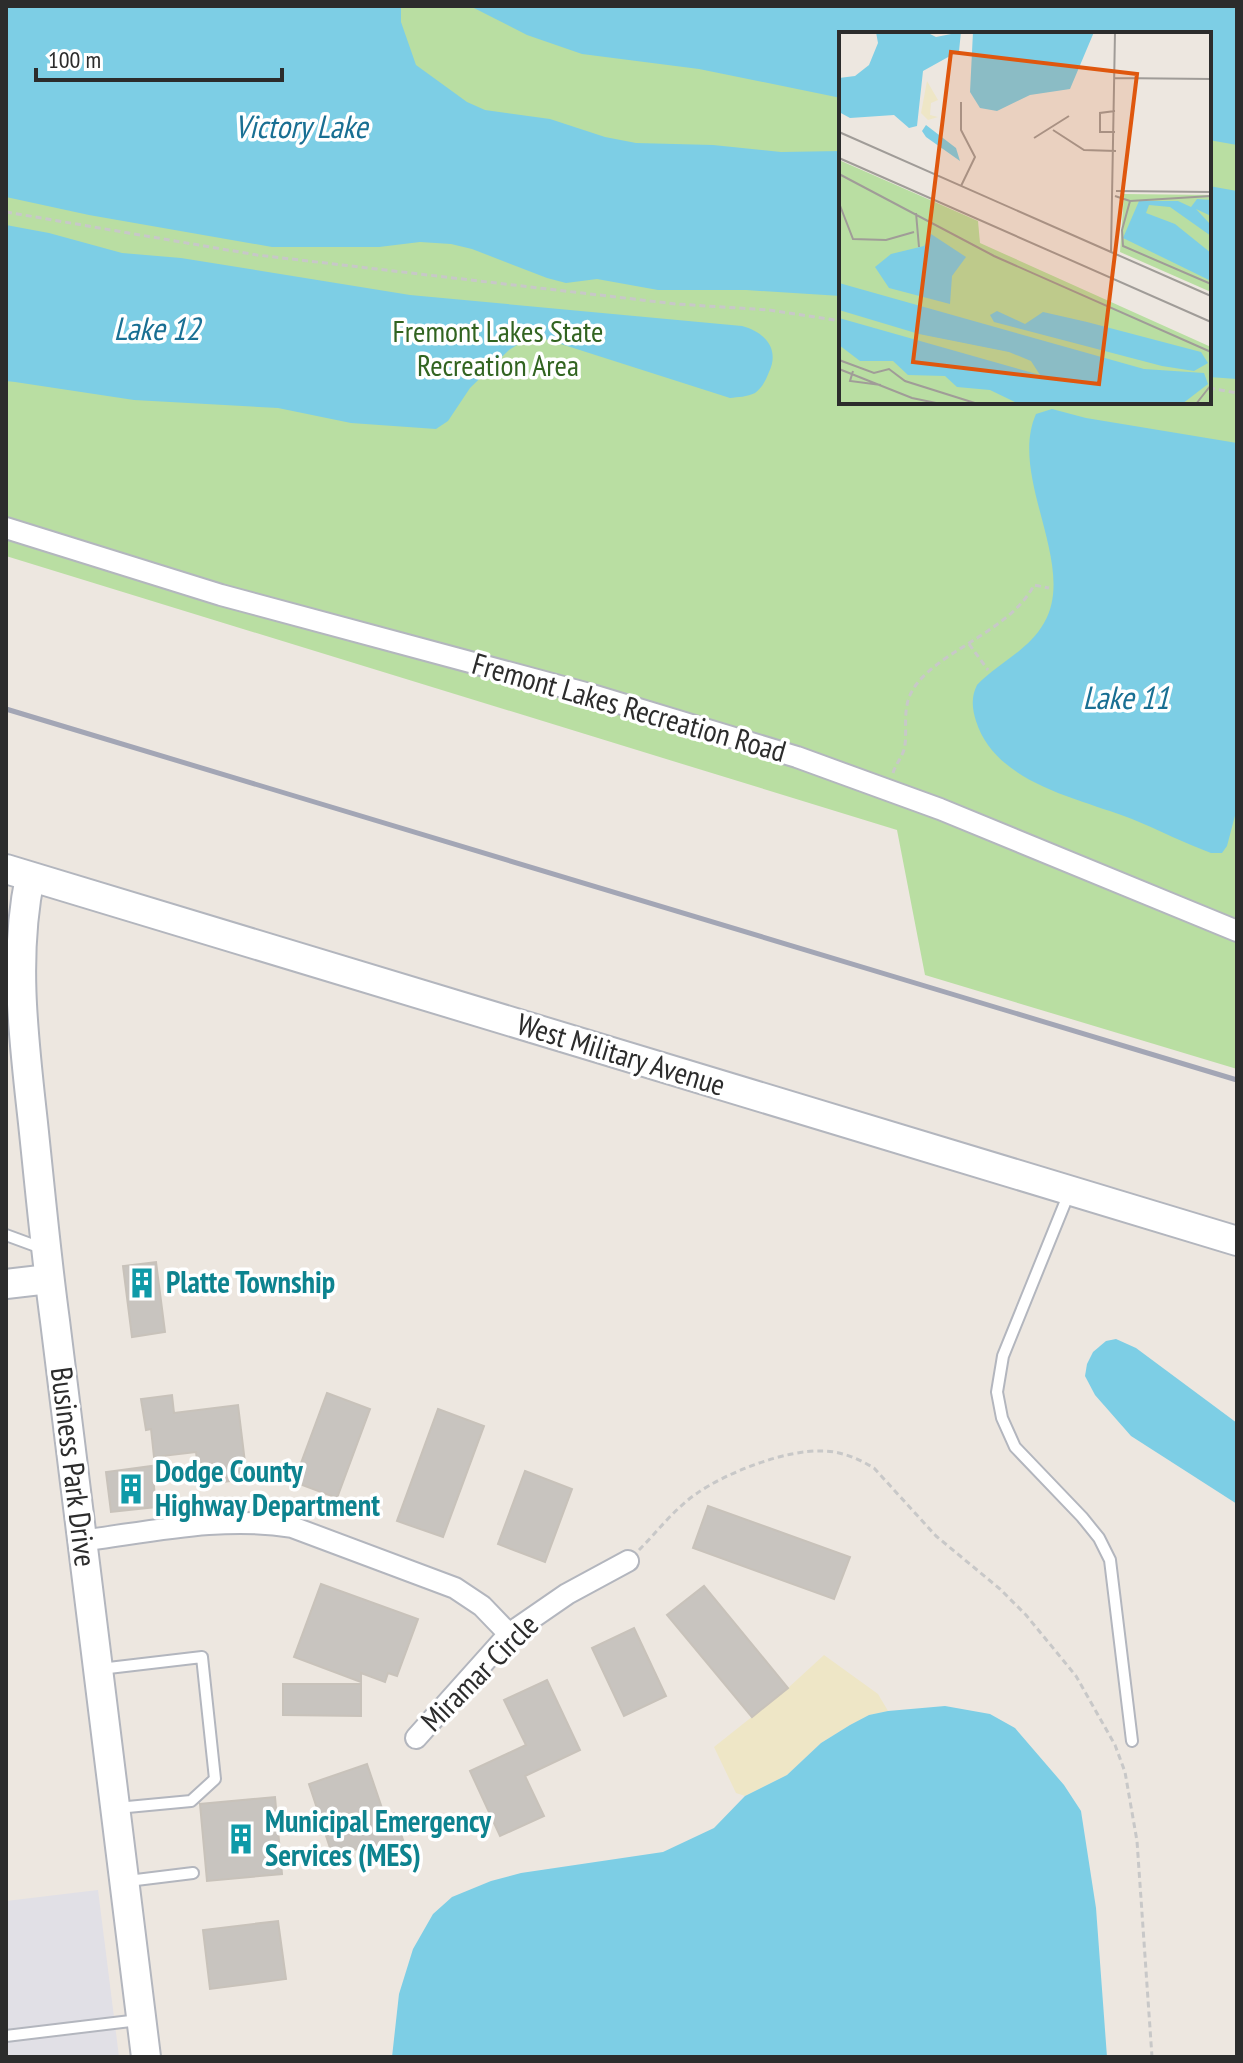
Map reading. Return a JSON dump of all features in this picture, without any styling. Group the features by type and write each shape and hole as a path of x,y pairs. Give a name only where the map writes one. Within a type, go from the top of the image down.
{"street":[{"name":"Fremont Lakes Recreation Road","path":"6,528 235,599 670,717 797,757 1026,843 1237,931"},
{"name":"West Military Avenue","path":"18,873 1237,1241"},
{"name":"Business Park Drive","path":"18,873 21,990 49,1279 146,2057"},
{"path":"6,1284 49,1279"},
{"path":"81,1541 229,1523 292,1527 455,1588 482,1606 509,1634"},
{"name":"Miramar Circle","path":"416,1738 509,1634 567,1594 628,1561"}],"lane":[{"path":"1070,1191 1003,1356 997,1392 1002,1418 1015,1447 1082,1517 1099,1538 1110,1560 1132,1741"},
{"path":"6,1235 46,1250"},
{"path":"98,1669 202,1657 215,1779 191,1801 115,1809"},
{"path":"124,1882 193,1873"},
{"path":"6,2036 141,2019"}],"path":[{"path":"6,212 257,255 676,304 769,310 839,321"},
{"path":"1211,388 1237,393"},
{"path":"888,790 897,760 904,751 910,694 925,676 1012,614 1025,601 1034,585 1049,588"},
{"path":"969,644 988,670"},
{"path":"628,1561 696,1494 765,1462 799,1453 833,1451 864,1462 886,1479 936,1536 1000,1589 1043,1634 1076,1676 1115,1745 1125,1772 1137,1841 1152,2057"}],"shaded area":[{"path":"98,1890 119,2057 6,2057 6,1901"}],"green space":[{"name":"Fremont Lakes State Recreation Area","path":"6,6 1237,6 1237,1069 925,975 897,830 6,556"}],"sand":[{"path":"824,1655 878,1694 888,1711 869,1715 821,1743 787,1775 745,1796 736,1793 714,1747"}],"water":[{"name":"Victory Lake","path":"6,6 401,6 401,22 416,65 467,102 485,110 550,119 605,137 636,143 713,145 781,152 839,151 839,296 746,290 658,290 597,279 566,283 451,244 420,242 379,247 272,247 6,197"},
{"path":"470,6 1237,6 1237,145 1211,140 1211,32 839,32 839,98 699,69 582,54 527,35"},
{"path":"1211,186 1237,191 1237,379 1211,377"},
{"name":"Lake 12","path":"6,225 122,253 181,258 410,295 742,326 764,337 771,349 772,364 765,381 755,393 730,398 539,337 525,340 509,350 470,388 448,421 436,429 351,423 278,408 134,400 6,381"},
{"name":"Lake 11","path":"1052,409 1086,418 1237,443 1237,808 1227,846 1222,853 1211,853 1132,819 1042,786 1001,760 986,742 976,721 973,703 977,685 1037,633 1052,600 1053,575 1030,465 1030,439 1036,414"},
{"path":"1116,1339 1136,1348 1237,1423 1237,1504 1131,1436 1095,1395 1085,1376 1087,1364 1093,1352 1106,1341"},
{"path":"945,1706 990,1714 1015,1728 1064,1785 1081,1811 1096,1908 1107,2057 392,2057 399,1994 413,1949 433,1914 452,1897 521,1873 663,1852 714,1828 745,1796 787,1775 821,1743 869,1715"}],"building":[{"path":"156,1262 165,1332 132,1337 123,1266"},
{"path":"327,1393 370,1409 337,1498 294,1482"},
{"path":"172,1395 174,1413 238,1405 247,1479 200,1485 196,1452 154,1457 151,1429 146,1430 141,1399"},
{"path":"438,1409 484,1426 443,1537 397,1521"},
{"name":"Dodge County Highway Department","path":"152,1466 156,1507 111,1512 106,1472"},
{"path":"525,1471 572,1489 545,1562 498,1544"},
{"path":"708,1506 850,1557 834,1599 693,1548"},
{"path":"321,1584 418,1619 397,1676 388,1673 385,1682 361,1673 361,1682 294,1657"},
{"path":"704,1586 788,1688 752,1717 667,1615"},
{"path":"634,1628 666,1696 624,1716 592,1648"},
{"path":"547,1680 580,1750 525,1776 544,1816 500,1836 470,1771 526,1745 504,1700"},
{"path":"283,1684 361,1684 361,1716 283,1715"},
{"path":"367,1764 385,1817 394,1813 405,1846 379,1855 375,1843 333,1857 309,1784"},
{"name":"Municipal Emergency Services (MES)","path":"275,1797 282,1874 207,1881 200,1804"},
{"path":"278,1921 286,1979 210,1989 203,1930"}],"railway":[{"path":"6,709 1237,1080"}],"place":[{"name":"Platte Township","path":"142,1283"},
{"name":"Dodge County Highway Department","path":"131,1489"},
{"name":"Municipal Emergency Services (MES)","path":"241,1839"}]}
